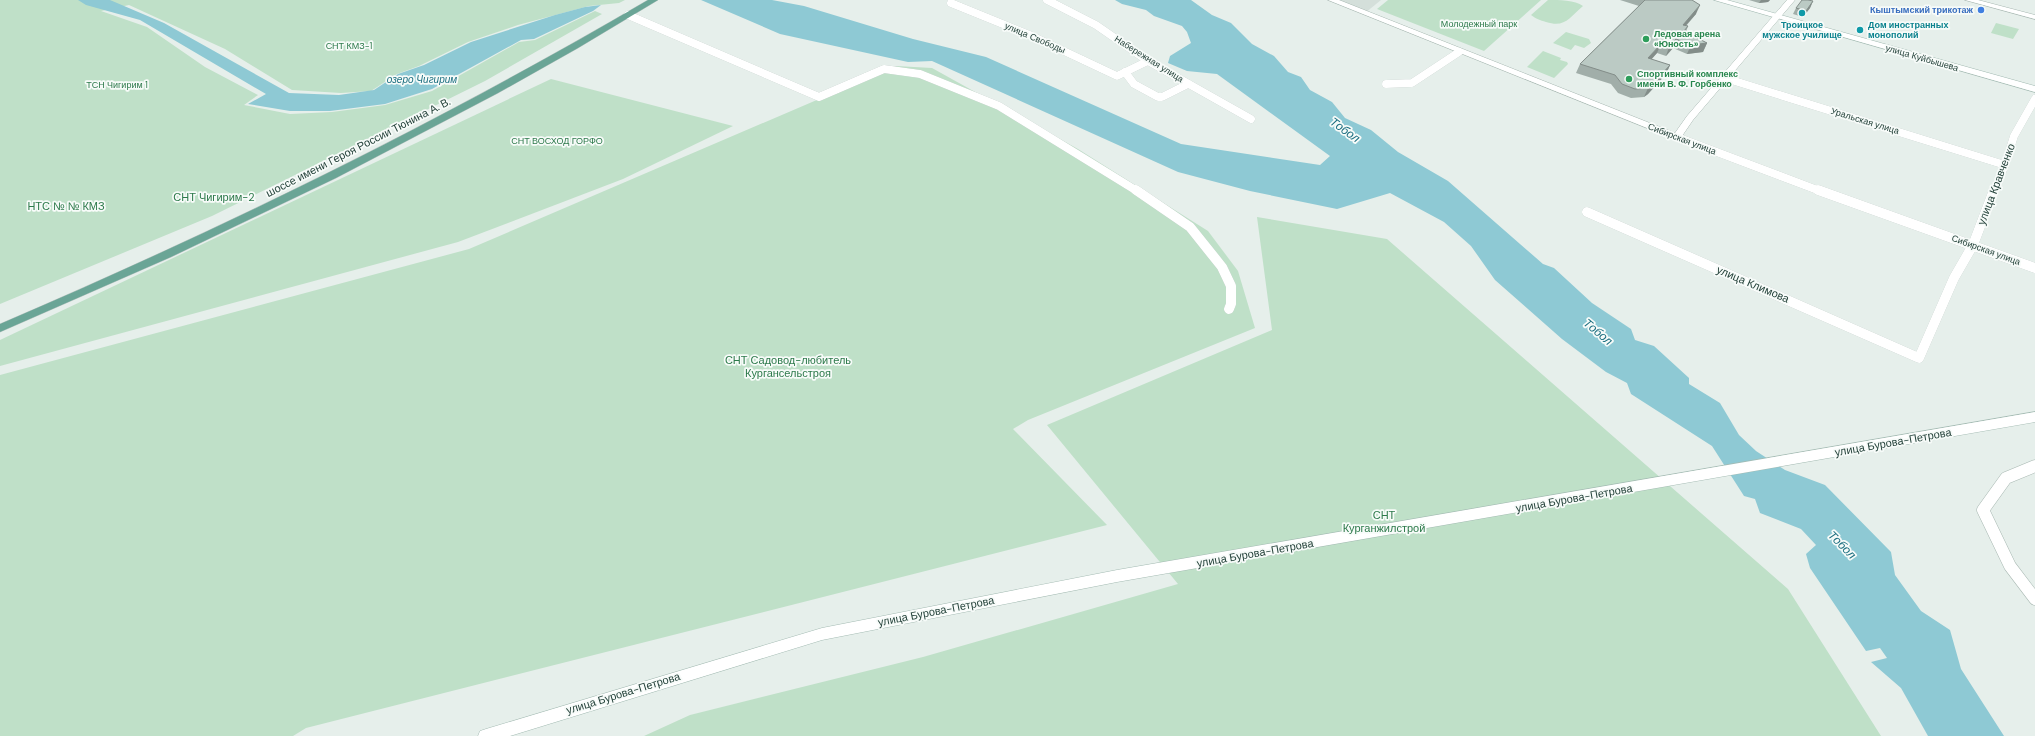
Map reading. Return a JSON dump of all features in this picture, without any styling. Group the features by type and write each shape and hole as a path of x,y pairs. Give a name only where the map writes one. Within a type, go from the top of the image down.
{"main road":[{"name":"шоссе имени Героя России Тюнина А. В.","path":"0,328 186,246 346,169 484,96 654,0"},
{"name":"Сибирская улица","path":"1332,0 1459,52 1677,137"},
{"name":"улица Куйбышева","path":"1718,0 2035,89"},
{"path":"1677,137 1690,118 1791,0"},
{"path":"1970,0 2035,17"},
{"name":"улица Бурова-Петрова","path":"486,736 822,634 1117,576 1581,497 2035,417"}],"street":[{"name":"Набережная улица","path":"1047,0 1096,25 1148,61 1251,119"},
{"name":"улица Свободы","path":"951,3 1032,36 1117,76 1125,72"},
{"path":"628,15 819,97 884,69 920,74 999,106 1156,203 1190,227 1222,267 1232,286 1231,304 1229,309"},
{"path":"1386,84 1397,85 1412,83 1459,52"},
{"path":"1148,61 1125,72 1134,84 1158,97 1162,97 1188,84"},
{"name":"Уральская улица","path":"1725,78 2005,165"},
{"name":"улица Кравченко","path":"1919,358 1954,278 1973,245 1980,222 2005,165 2014,136 2035,99"},
{"name":"Сибирская улица","path":"1677,137 1766,172 2035,268"},
{"name":"улица Климова","path":"1587,212 1919,358"},
{"path":"2035,466 2006,478 1983,510 2010,566 2035,599"}],"shaded area":[{"path":"1336,0 1381,0 1365,13"}],"green space":[{"path":"0,0 625,0 619,3 589,6 518,25 468,42 419,66 397,74 371,91 341,93 292,90 225,49 129,5 101,11 147,27 205,67 258,95 244,105 290,114 332,112 385,105 432,91 519,42 535,40 595,11 602,14 485,81 212,216 0,304"},
{"name":"Молодежный парк","path":"1388,0 1541,0 1484,51 1377,9"},
{"path":"1548,0 1571,1 1583,6 1566,21 1558,24 1552,24 1531,15"},
{"path":"1996,23 2019,29 2013,39 1991,33"},
{"path":"1566,32 1589,39 1591,43 1584,48 1575,45 1571,50 1553,43"},
{"path":"1543,51 1561,58 1560,60 1567,62 1568,64 1554,78 1527,67"},
{"name":"СНТ Садовод-любитель Кургансельстроя","path":"896,66 932,68 1078,149 1208,231 1238,271 1255,328 1028,420 1013,429 1107,525 306,728 293,736 0,736 0,375 469,249"},
{"name":"СНТ ВОСХОД ГОРФО","path":"551,79 733,126 623,179 458,242 0,366 0,340"},
{"name":"СНТ Курганжилстрой","path":"1257,217 1387,239 1788,589 1881,736 644,736 690,715 923,657 1178,584 1047,425 1272,330"}],"water":[{"name":"озеро Чигирим","path":"78,0 110,0 164,23 289,93 339,95 374,90 398,74 424,65 471,42 555,15 585,7 601,5 593,11 534,39 521,40 432,89 385,104 330,111 290,111 248,104 266,94 140,20 86,5"},
{"name":"Тобол","path":"701,0 772,0 804,6 913,39 986,57 1181,144 1320,165 1330,156 1217,74 1187,71 1168,63 1170,56 1191,43 1187,32 1182,26 1154,16 1146,10 1122,4 1115,0 1191,0 1212,15 1231,23 1252,44 1274,56 1288,72 1301,77 1310,90 1332,102 1345,118 1371,130 1398,152 1448,181 1543,264 1554,268 1592,303 1631,329 1635,340 1654,346 1689,378 1689,384 1720,403 1739,435 1756,451 1785,470 1825,485 1891,552 1895,575 1921,611 1950,630 1961,669 2004,736 1928,736 1901,688 1871,662 1887,658 1880,648 1866,651 1810,568 1806,554 1816,545 1801,529 1760,513 1755,499 1744,496 1712,446 1631,394 1627,383 1606,372 1562,339 1495,280 1471,246 1444,222 1390,193 1337,209 1250,191 1178,172 932,61 908,62 780,34"}],"building":[{"path":"1645,0 1692,0 1700,5 1683,25 1688,26 1684,31 1707,43 1691,45 1676,39 1669,47 1661,44 1648,58 1670,65 1648,88 1635,89 1622,84 1615,75 1580,64"},
{"path":"1802,0 1813,1 1806,11 1796,8"}],"place":[{"name":"Кыштымский трикотаж","path":"1981,10"},
{"name":"Троицкое мужское училище","path":"1802,13"},
{"name":"Дом иностранных монополий","path":"1860,30"},
{"name":"Ледовая арена «Юность»","path":"1646,39"},
{"name":"Спортивный комплекс имени В. Ф. Горбенко","path":"1629,79"}],"park label":[{"name":"СНТ КМЗ-1","path":"349,46"},
{"name":"ТСН Чигирим 1","path":"117,85"},
{"name":"СНТ Чигирим-2","path":"214,197"},
{"name":"НТС № № КМЗ","path":"66,206"}]}
